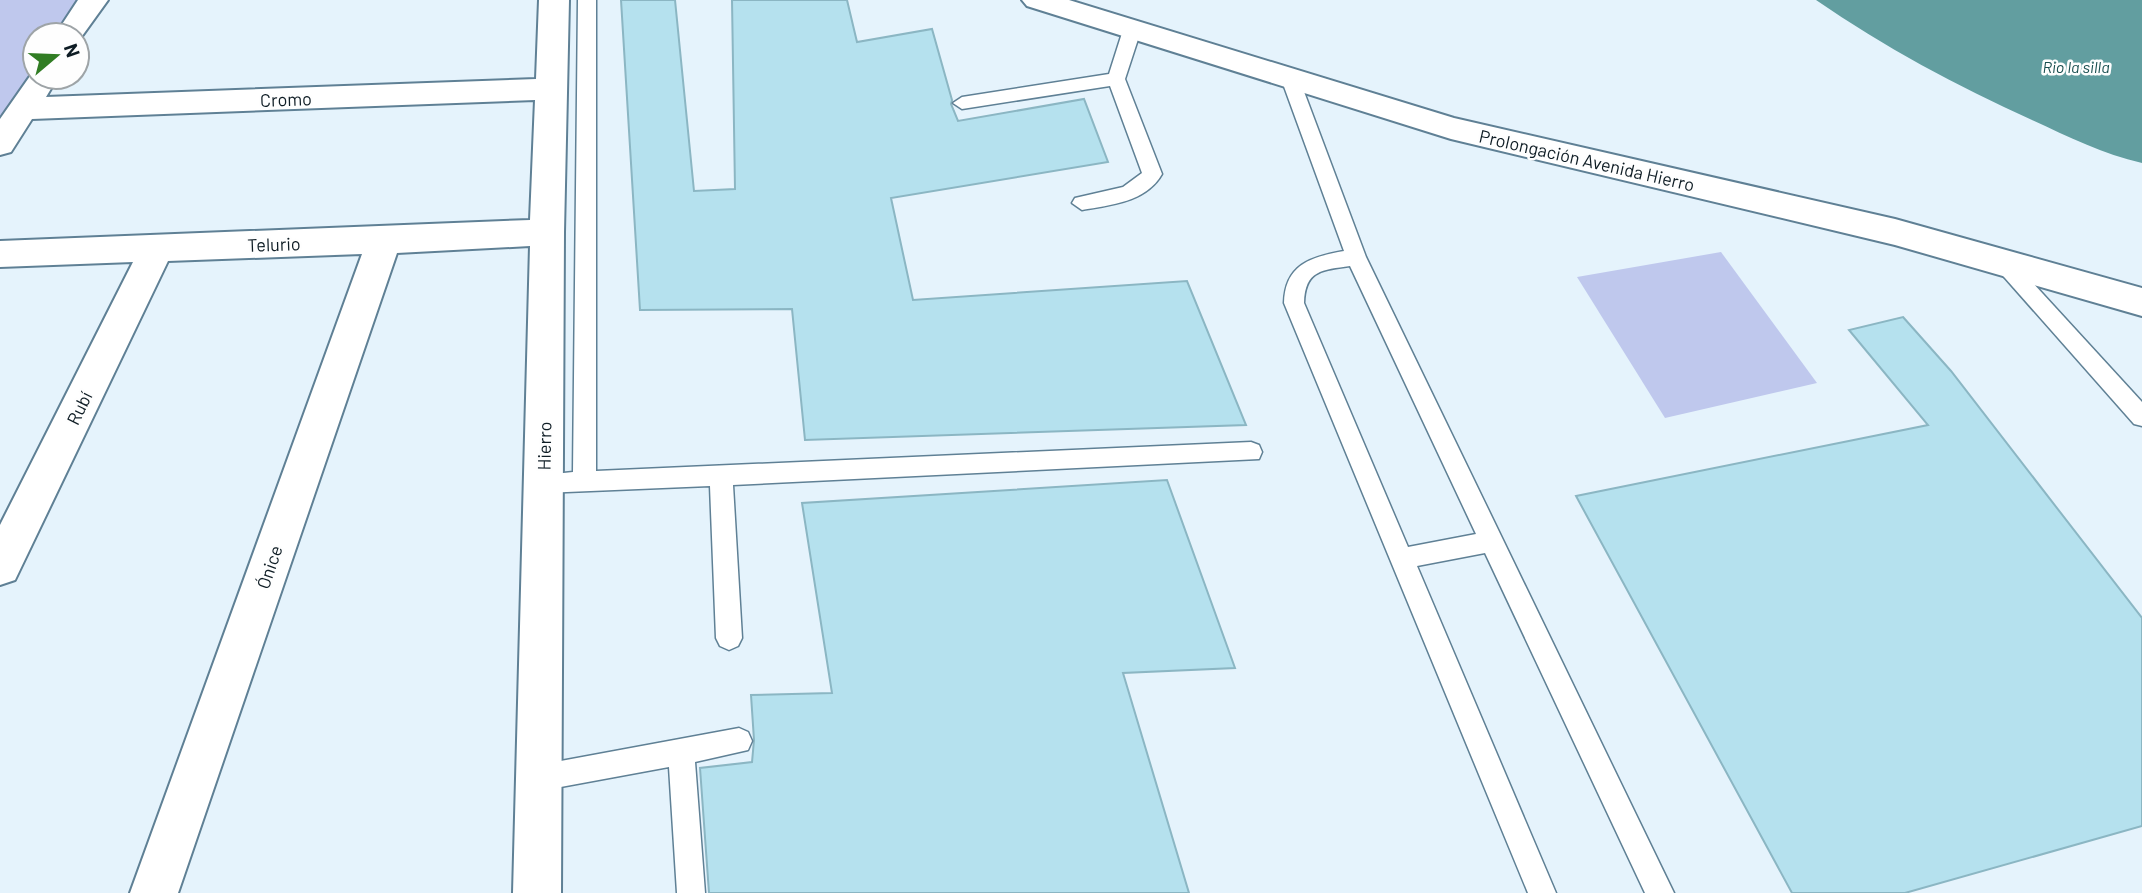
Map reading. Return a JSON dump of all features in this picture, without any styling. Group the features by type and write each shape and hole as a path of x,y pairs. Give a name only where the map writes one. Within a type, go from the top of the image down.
{"street":[{"path":"79,21 93,0"},
{"name":"Hierro","path":"537,893 547,232 554,0"},
{"name":"Prolongación Avenida Hierro","path":"1037,0 1451,128 1895,232 2142,302"},
{"name":"Cromo","path":"22,110 551,89"},
{"path":"0,144 34,91"},
{"name":"Telurio","path":"0,254 384,241 547,232"},
{"name":"Ónice","path":"154,893 384,241"},
{"name":"Rubí","path":"0,567 157,248"}],"lane":[{"path":"584,482 587,0"},
{"path":"1082,203 1127,193 1144,185 1152,174 1116,79 1132,30"},
{"path":"962,103 1116,79"},
{"path":"1291,80 1356,257 1660,893"},
{"path":"1356,257 1311,267 1298,275 1293,287 1294,303 1542,893"},
{"path":"2004,264 2142,417"},
{"path":"543,483 1251,452"},
{"path":"721,476 729,638"},
{"path":"1401,559 1492,541"},
{"path":"539,778 740,741"},
{"path":"681,751 691,893"}],"shaded area":[{"path":"0,0 78,0 65,21 21,21 21,91 0,124"},
{"path":"1721,252 1817,383 1665,418 1577,277"}],"water":[{"name":"Rio la silla","path":"1816,0 2142,0 2142,163 2086,144 1976,94 1894,50"}],"building":[{"path":"621,0 675,0 694,191 735,189 732,0 847,0 857,42 932,29 951,104 958,121 1084,99 1108,162 891,198 913,300 1187,281 1246,425 805,440 792,309 640,310"},
{"path":"1903,317 1951,371 2142,618 2142,826 1905,893 1792,893 1576,496 1928,425 1849,330"},
{"path":"1167,480 1235,668 1123,673 1189,893 709,893 700,768 752,762 754,740 751,695 832,693 802,503"}]}
